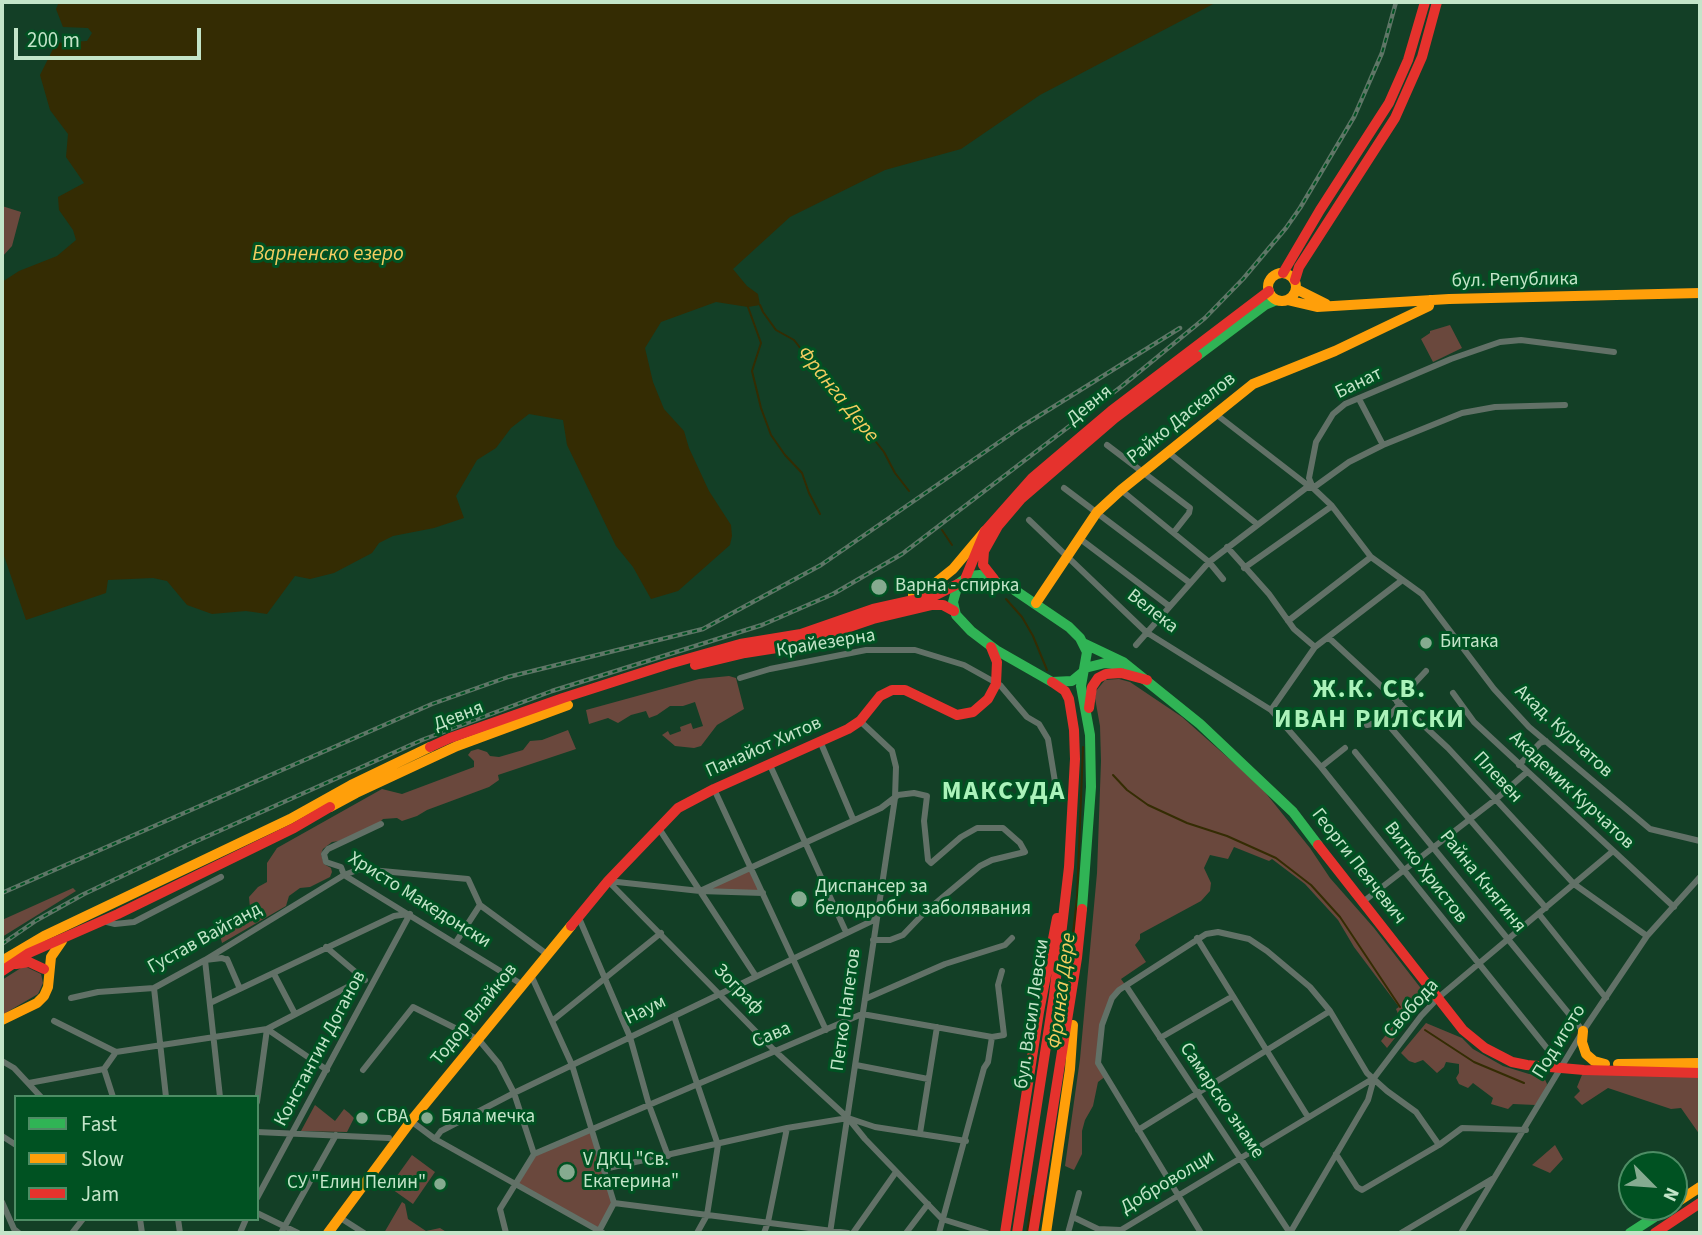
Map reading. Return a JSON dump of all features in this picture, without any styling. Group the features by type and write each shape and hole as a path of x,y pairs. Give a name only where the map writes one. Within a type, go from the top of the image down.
{"main road":[{"path":"1425,2 1411,51 1389,103 1283,273 1273,276 1268,285 1269,291 1282,300 1292,297 1299,267 1395,118 1422,57 1437,2"},
{"path":"1283,273 1295,285"},
{"name":"бул. Република","path":"1295,285 1330,306"},
{"name":"Девня","path":"4,966 26,946 44,936 290,819 351,785 450,738 669,664 740,644 801,634 884,606 936,595 962,581 985,531 1014,496 1049,462 1111,411 1269,291"},
{"name":"бул. Република","path":"1282,300 1312,306 1330,306 1430,300 1700,293"},
{"name":"Девня","path":"994,580 983,565 984,551 998,526 1028,492 1115,418 1259,309 1282,300"},
{"name":"Райко Даскалов","path":"1036,603 1097,512 1142,472 1253,384 1335,351 1429,306 1430,300"},
{"path":"884,606 933,585 966,556 985,531"},
{"path":"994,580 980,575 962,581 954,593 954,611 962,622 990,646 1016,663 1052,682 1072,681 1084,670 1105,663 1129,667"},
{"name":"Георги Пеячевич","path":"994,580 1036,603 1069,627 1083,643 1129,667 1147,680 1191,715 1273,792 1293,812 1463,1030 1496,1055 1527,1065 1563,1067"},
{"name":"Девня","path":"4,966 294,828 365,789 487,734 668,672 732,656 796,645 902,611 943,605 954,611"},
{"name":"бул. Васил Левски","path":"1033,1233 1077,958 1087,866 1091,787 1089,729 1081,686 1087,652 1083,643"},
{"path":"990,646 997,662 997,680"},
{"path":"997,680 1016,663"},
{"path":"1089,729 1090,693 1098,678 1116,673 1147,680"},
{"name":"Панайот Хитов","path":"658,827 678,808 714,789 848,729 860,721 880,696 892,690 905,690 949,712 965,714 982,706 993,692 997,680"},
{"name":"бул. Васил Левски","path":"1017,1233 1056,982 1069,867 1074,730 1067,694 1052,682"},
{"name":"Тодор Влайков","path":"328,1233 411,1121 608,881 658,827"},
{"path":"1004,1233 1047,965 1069,867"},
{"path":"44,936 38,949 47,972"},
{"path":"2,1020 39,1001 47,990 47,972 54,951 68,936"},
{"path":"26,946 38,949"},
{"path":"1046,1233 1070,1069 1077,958"},
{"path":"4,966 29,962 47,972"},
{"path":"1583,1031 1582,1042 1586,1054 1605,1065"},
{"path":"1563,1067 1578,1063 1700,1063"},
{"path":"1563,1067 1700,1073"},
{"path":"1655,1233 1700,1203"},
{"path":"1630,1233 1649,1221"}],"street":[{"name":"Банат","path":"1311,487 1309,470 1317,442 1333,414 1345,404 1451,359 1500,342 1539,340 1614,352"},
{"path":"1359,399 1383,445"},
{"path":"1136,645 1209,562 1257,524 1349,462 1383,445 1478,408 1565,405"},
{"name":"Акад. Курчатов","path":"1217,415 1311,487 1332,506 1371,557 1422,594 1494,689 1546,741 1650,829 1700,841"},
{"path":"1107,445 1190,508 1174,532"},
{"path":"1168,452 1257,524"},
{"path":"1064,488 1190,583"},
{"path":"1121,490 1209,562 1223,579"},
{"path":"1244,568 1332,506"},
{"name":"Велека","path":"1029,520 1146,632 1271,710"},
{"path":"1079,538 1169,606"},
{"path":"1227,547 1269,594 1288,621 1315,647"},
{"path":"1288,621 1371,557"},
{"path":"1271,710 1315,647 1401,581"},
{"name":"Плевен","path":"1328,637 1448,748 1574,884 1647,936"},
{"name":"Кpaйeзepнa","path":"740,678 770,669 866,650 915,650 964,665 997,680 1027,717 1039,724 1048,739 1056,788"},
{"path":"1367,725 1385,721 1426,671"},
{"name":"Академик Курчатов","path":"1453,693 1474,722 1674,907"},
{"name":"Витко Христов","path":"1271,710 1321,767 1554,1057"},
{"name":"Петко Напетов","path":"830,1231 895,798 896,766 892,751 860,721"},
{"path":"1385,721 1546,908"},
{"path":"820,741 853,819"},
{"path":"1519,765 1540,743 1546,741"},
{"path":"1321,767 1345,748"},
{"name":"Райна Княгиня","path":"1355,752 1583,1031"},
{"path":"769,763 846,932"},
{"path":"1364,901 1527,772"},
{"path":"714,789 826,1030"},
{"path":"700,891 881,808 898,795 914,793 927,796 924,821 928,860 931,863 961,837 980,827 1003,828 1020,843 1025,852 992,860 980,866 925,912 903,935 890,940 873,940"},
{"name":"Христо Македонски","path":"381,824 326,851 326,862 341,867 344,875 523,985"},
{"path":"658,827 755,975"},
{"name":"Свобода","path":"1290,1233 1368,1100 1374,1078 1421,1016 1439,997 1613,851"},
{"path":"344,875 360,869 468,879 480,905 548,955"},
{"name":"Густав Вайганд","path":"71,998 99,992 154,988 344,875"},
{"path":"102,921 115,924 134,922 221,877"},
{"name":"Под игото","path":"1461,1233 1526,1130 1583,1031 1647,936 1700,877"},
{"path":"608,881 700,891 763,893"},
{"name":"Зограф","path":"608,881 776,1052 848,1118 942,1219"},
{"path":"456,942 480,905"},
{"path":"210,1003 394,916 410,914"},
{"name":"Константин Доганов","path":"259,1194 410,914"},
{"path":"1539,914 1606,998"},
{"path":"579,918 630,1037 649,1105 668,1156"},
{"name":"Наум","path":"435,1139 441,1131 514,1093 876,919"},
{"path":"1202,1233 1098,1063 1102,1025 1112,998 1197,938 1218,932 1256,943 1310,987 1329,1011 1367,1073 1416,1112 1439,1145"},
{"path":"552,1021 661,933"},
{"path":"865,999 945,964 1005,944 1012,938"},
{"path":"1197,938 1308,1117"},
{"path":"326,947 373,985"},
{"path":"221,950 240,989"},
{"path":"220,1095 205,960 227,960"},
{"path":"862,1014 992,1037 1004,1035 998,985 1002,971"},
{"path":"274,974 295,1014"},
{"path":"411,1121 435,1139 600,1232 614,1203 572,1065 531,975"},
{"path":"54,1021 116,1052 213,1035 267,1029 363,979"},
{"name":"Самарско знаме","path":"1126,986 1290,1233"},
{"path":"154,988 166,1095"},
{"path":"1160,1038 1233,996"},
{"path":"363,1070 413,1007 479,1040 499,1064 514,1093 534,1154 500,1209 506,1233"},
{"path":"1138,1130 1329,1011"},
{"name":"Сава","path":"534,1154 862,1014"},
{"path":"674,1016 718,1145 707,1215 697,1233"},
{"path":"920,1133 937,1027"},
{"path":"267,1029 327,1070"},
{"path":"258,1095 267,1029"},
{"path":"939,1233 984,1068 988,1062 992,1037"},
{"path":"29,1083 104,1069 116,1052"},
{"path":"2,1061 14,1068 39,1095"},
{"path":"856,1065 928,1079"},
{"path":"104,1069 112,1095"},
{"name":"Доброволци","path":"1122,1231 1374,1078"},
{"path":"604,1169 787,1128 848,1118 874,1127 966,1141"},
{"path":"764,1233 787,1128"},
{"path":"1336,1154 1357,1187 1362,1190 1439,1145 1462,1128 1526,1130"},
{"path":"259,1132 389,1138"},
{"path":"281,1233 336,1135"},
{"path":"614,1203 850,1233 896,1172"},
{"path":"1401,1233 1496,1177"},
{"path":"1069,1233 1079,1192"},
{"path":"2,1202 14,1229 19,1233"},
{"path":"906,1233 928,1204"},
{"path":"259,1214 298,1233"},
{"path":"339,1217 364,1233"},
{"path":"1073,1217 1098,1229 1122,1231"},
{"path":"942,1219 987,1233"}],"shaded area":[{"path":"2,206 21,212 12,246 2,257"},
{"path":"1450,325 1462,348 1433,362 1421,339 1430,331"},
{"path":"729,676 736,678 744,709 717,725 701,746 675,746 662,735 668,731 670,735 681,731 680,727 691,723 693,729 703,726 695,702 670,706 649,718 646,711 631,715 618,723 608,718 589,724 586,710 699,679"},
{"path":"1119,679 1130,682 1182,717 1260,786 1310,848 1330,878 1374,928 1423,991 1424,1001 1387,1048 1381,1041 1397,1021 1399,1016 1396,1009 1399,1007 1354,947 1338,920 1305,884 1272,859 1269,861 1234,847 1228,859 1210,855 1204,868 1211,883 1210,891 1201,901 1140,934 1135,945 1146,962 1121,979 1126,986 1107,1008 1098,1063 1106,1076 1098,1082 1093,1106 1085,1120 1082,1154 1074,1170 1065,1166 1080,1059 1097,873 1101,761 1100,726 1095,698 1096,691 1105,680"},
{"path":"568,730 576,749 498,775 499,780 489,787 417,816 402,821 397,818 383,819 377,825 332,842 321,854 324,864 331,868 330,877 310,887 300,888 289,896 286,906 222,943 217,924 250,908 249,897 267,882 267,863 277,848 382,789 402,794 474,767 474,761 468,755 471,751 478,749 490,756 499,757 523,750 530,741 542,740"},
{"path":"751,867 763,893 700,891"},
{"path":"73,888 76,891 2,937 2,920"},
{"path":"24,966 41,974 43,983 38,994 2,1015 2,980"},
{"path":"1426,1023 1462,1038 1473,1049 1503,1066 1543,1075 1547,1084 1545,1093 1535,1105 1513,1104 1508,1109 1491,1104 1493,1098 1473,1083 1468,1088 1459,1084 1456,1078 1459,1064 1446,1062 1437,1073 1423,1060 1415,1063 1409,1061 1401,1053"},
{"path":"1584,1070 1700,1073 1700,1135 1681,1108 1671,1109 1608,1088 1582,1105 1574,1097 1580,1091 1577,1087"},
{"path":"315,1105 335,1121 344,1109 349,1113 354,1118 347,1132 301,1131"},
{"path":"593,1129 614,1203 599,1231 515,1184 531,1157"},
{"path":"1555,1145 1563,1159 1550,1173 1532,1165"},
{"path":"412,1155 435,1172 413,1204 389,1187"},
{"path":"402,1202 405,1204 408,1219 426,1231 440,1228 448,1233 384,1233"}],"water":[{"name":"Варненско езеро","path":"59,2 1217,2 1040,95 961,149 885,170 790,217 733,269 747,286 758,294 760,305 748,307 716,302 661,322 645,348 653,382 664,409 684,431 709,491 731,525 732,536 730,545 678,591 651,599 633,567 616,546 567,445 563,420 529,414 511,428 496,448 477,460 456,496 464,518 434,528 393,536 379,543 372,553 334,573 310,579 295,576 267,614 246,611 212,614 187,605 167,581 153,578 108,580 106,593 26,620 2,550 2,282 19,271 57,256 76,240 73,230 59,210 58,197 84,183 66,157 68,134 50,110 40,75 56,43 87,41 92,33 88,28 63,27 56,9"}],"waterway":[{"name":"Франга Дере","path":"760,305 776,330 794,340 829,385 840,405 865,428 909,491"},
{"path":"748,307 761,343 752,371 761,408 771,435 802,473 820,514"},
{"name":"Франга Дере","path":"942,530 952,545"},
{"name":"Франга Дере","path":"1006,599 1022,617 1033,636 1047,670"},
{"name":"Франга Дере","path":"1069,970 1077,898 1083,747"},
{"path":"1113,775 1127,790 1148,805 1276,858 1311,885 1340,917 1400,1007"},
{"path":"1425,1030 1474,1062 1524,1083"},
{"name":"Франга Дере","path":"1027,1233 1033,1196"}],"railway":[{"path":"2,944 37,920 84,894 422,740 552,691 762,625 833,594 902,554 1122,386 1205,318 1243,279 1300,208 1354,117 1382,53 1396,2"},
{"path":"2,893 432,704 508,677 703,629 821,565 1021,427 1180,328"}],"traffic: fast":[{"path":"1197,356 1265,305 1277,300"},
{"path":"1082,909 1091,787 1090,735 1081,686 1087,652 1080,638 1069,627 1013,589 980,575 969,576 958,584 953,602 956,615 971,631 996,650 1052,682 1072,681 1083,672"},
{"path":"1083,643 1123,662 1200,724 1293,812 1318,845"},
{"path":"1085,668 1105,663 1120,665"},
{"path":"1630,1233 1648,1221"}],"traffic: slow":[{"path":"1282,273 1292,277 1296,287 1292,297 1282,301 1272,297 1268,287 1272,277 1282,273"},
{"path":"1296,289 1326,304"},
{"path":"1287,300 1317,307 1449,299 1700,293"},
{"path":"1036,603 1097,512 1253,384 1335,351 1429,306 1430,300"},
{"path":"913,595 933,585 953,569 985,531"},
{"path":"330,807 457,746 568,705"},
{"path":"2,961 44,936 290,819 351,785 430,747"},
{"path":"328,1233 411,1121 571,926"},
{"path":"2,1020 37,1003 44,996 48,987 51,957 62,941"},
{"path":"1046,1233 1070,1069 1073,1025"},
{"path":"1583,1031 1582,1042 1586,1054 1594,1061 1605,1064"},
{"path":"1618,1064 1700,1063"},
{"path":"1688,1195 1700,1187"}],"traffic: jam":[{"path":"1283,273 1389,103 1408,60 1425,2"},
{"path":"1295,280 1299,267 1395,118 1422,57 1437,2"},
{"path":"966,577 985,531 1032,478 1111,411 1269,291"},
{"path":"994,579 983,565 984,551 998,526 1021,499 1115,418 1197,356"},
{"path":"430,747 563,698 669,664 740,644 801,634 873,609 936,595 958,584"},
{"path":"695,665 796,645 873,619 932,605 943,605 954,611"},
{"path":"571,926 608,881 678,808 848,729 860,721 880,696 892,690 905,690 957,715 973,712 988,699 996,684 997,662 991,647"},
{"path":"1089,708 1092,687 1098,678 1106,674 1121,673 1147,680"},
{"path":"1017,1233 1054,995 1069,867 1074,730 1069,699 1065,691 1052,682"},
{"path":"2,971 29,953 118,914 294,828 330,807"},
{"path":"1318,845 1463,1030 1485,1048 1512,1062 1527,1065 1584,1070 1700,1073"},
{"path":"1033,1233 1077,958 1082,909"},
{"path":"1005,1233 1039,1012 1057,918"},
{"path":"16,964 29,962 44,969"},
{"path":"1655,1233 1700,1203"}],"place":[{"name":"Варна - спирка","path":"879,587"},
{"name":"Битака","path":"1426,643"},
{"name":"Диспансер за белодробни заболявания","path":"799,899"},
{"name":"CBA","path":"362,1118"},
{"name":"Бяла мечка","path":"427,1118"},
{"name":"V ДКЦ \"Св. Екатерина\"","path":"567,1172"},
{"name":"СУ \"Елин Пелин\"","path":"440,1184"}],"district":[{"name":"Ж.К. СВ. ИВАН РИЛСКИ","path":"1370,706"},
{"name":"МАКСУДА","path":"1004,793"}]}
